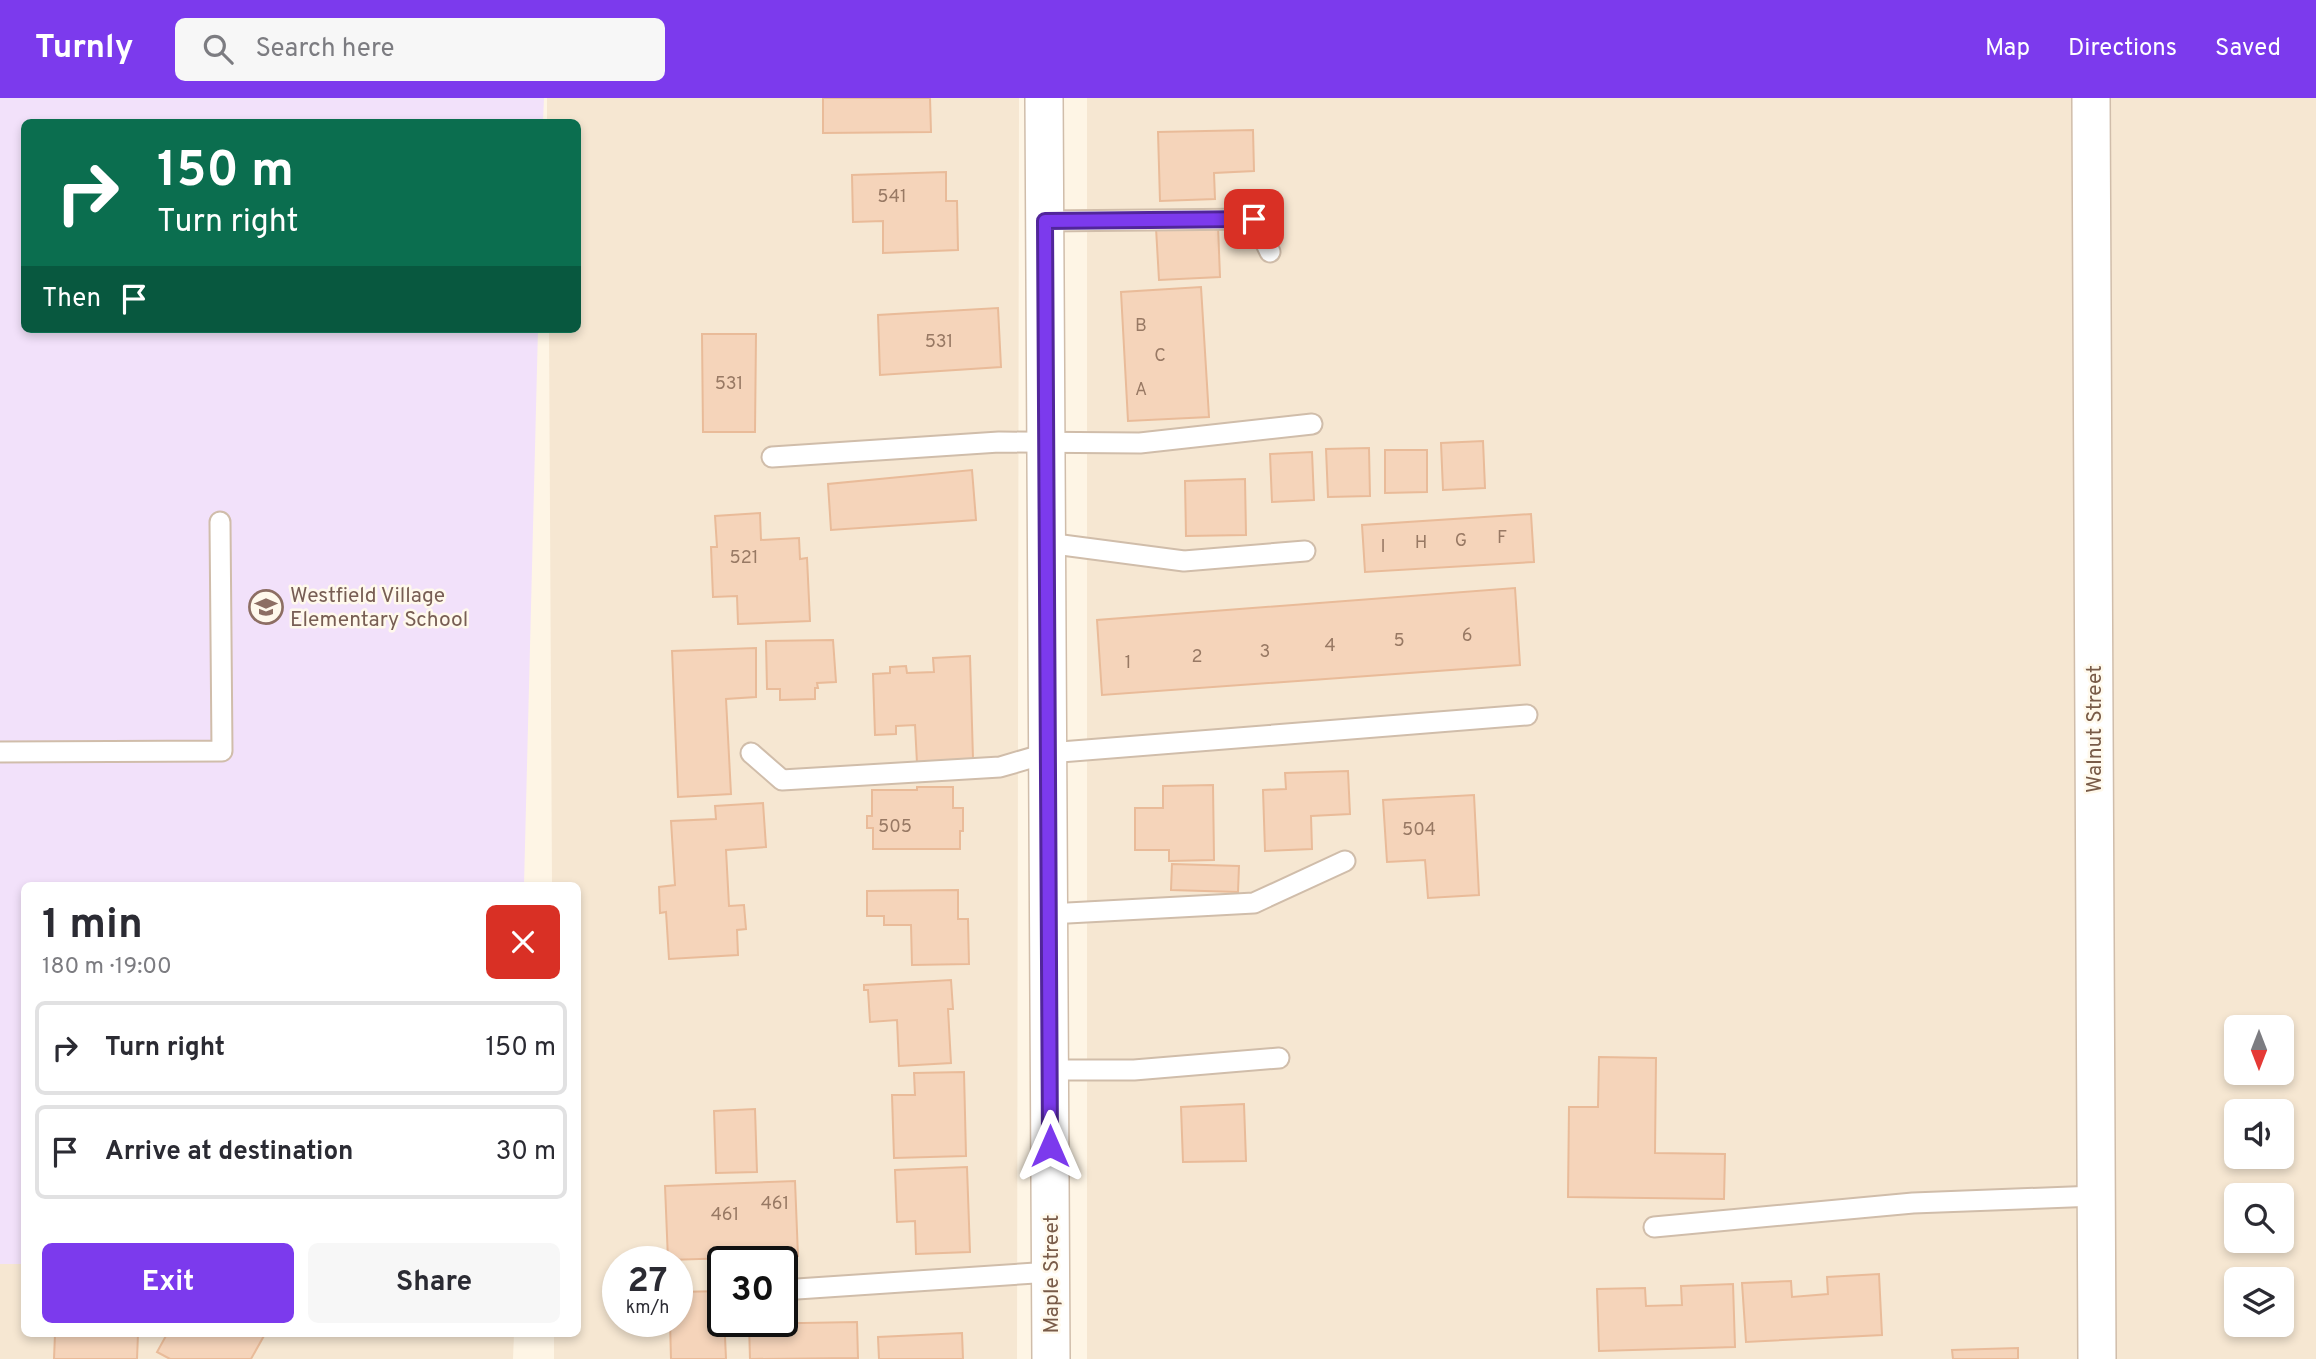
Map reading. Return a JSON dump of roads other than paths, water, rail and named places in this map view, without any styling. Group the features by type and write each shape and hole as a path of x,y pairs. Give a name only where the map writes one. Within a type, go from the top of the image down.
{"street":[{"name":"Maple Street","path":"1044,98 1051,1359"},
{"name":"Walnut Street","path":"2091,98 2097,1359"}],"lane":[{"path":"1045,221 1254,219 1270,252"},
{"path":"772,457 999,442 1140,443 1312,424"},
{"path":"0,752 222,751 220,522"},
{"path":"1047,543 1184,561 1305,551"},
{"path":"751,753 782,780 1000,767 1048,753 1527,715"},
{"path":"1049,914 1254,903 1345,861"},
{"path":"1050,1070 1134,1070 1279,1058"},
{"path":"1654,1227 1913,1203 2096,1196"},
{"path":"798,1289 1051,1272"}],"place":[{"name":"Westfield Village Elementary School","path":"266,607"}]}
